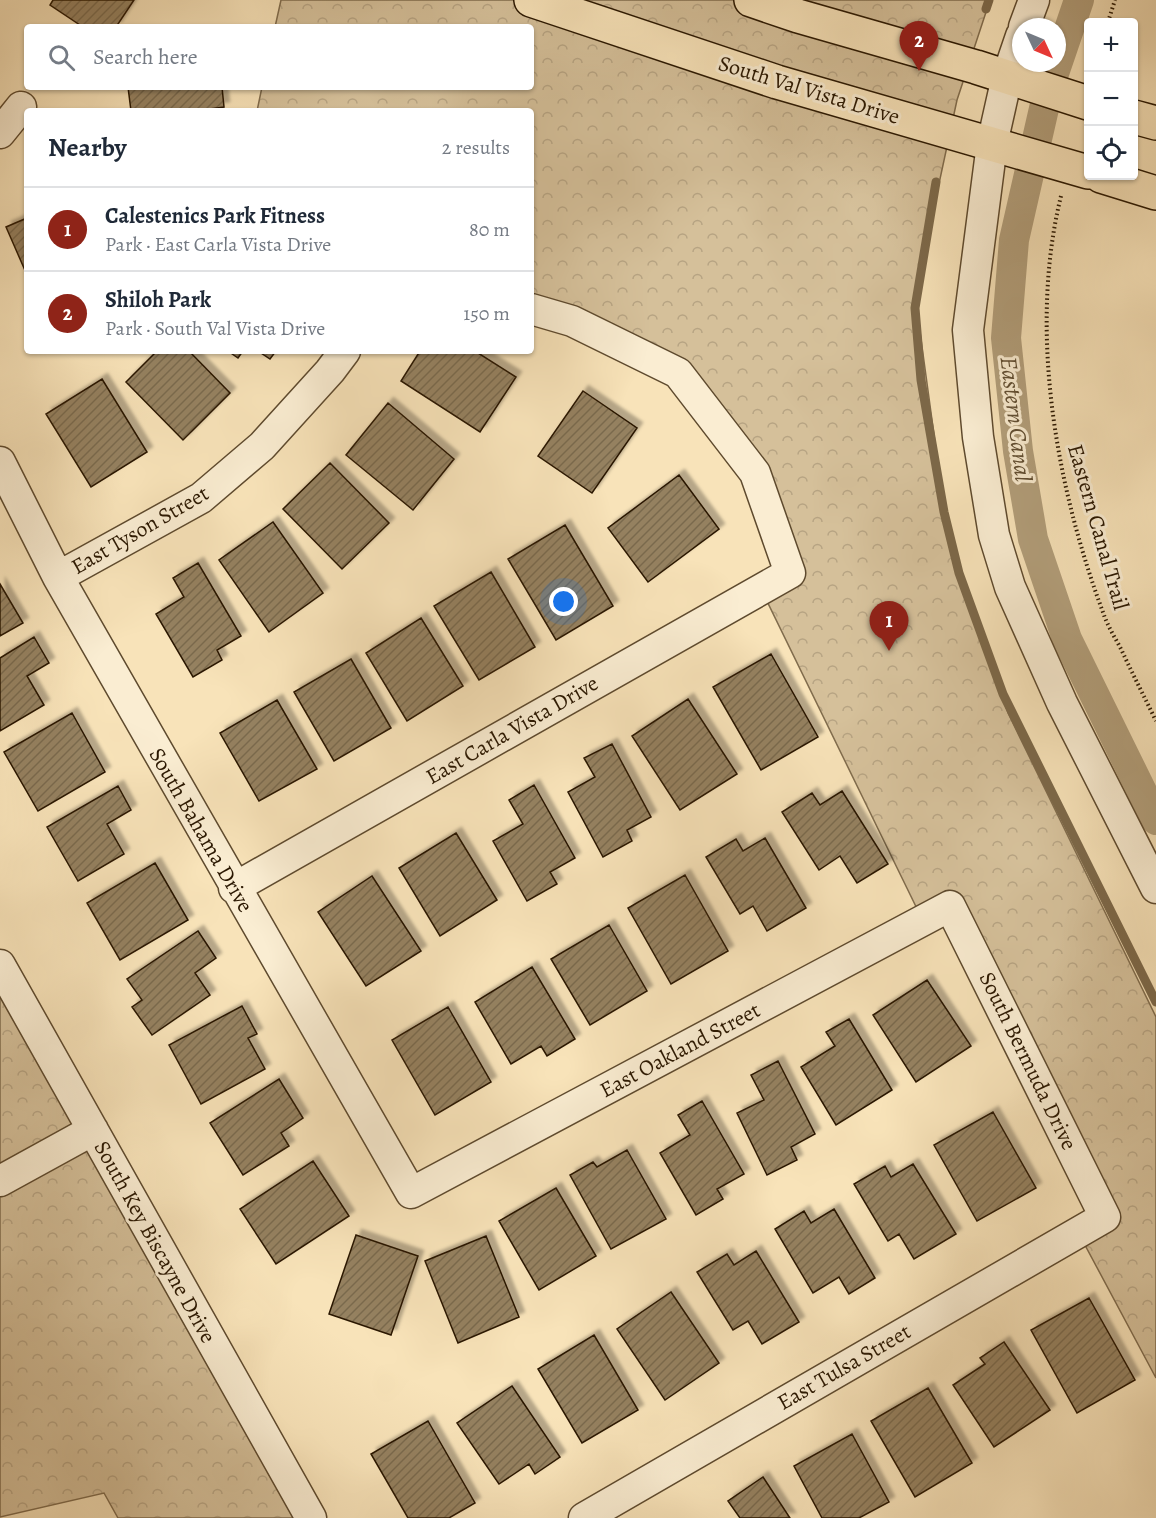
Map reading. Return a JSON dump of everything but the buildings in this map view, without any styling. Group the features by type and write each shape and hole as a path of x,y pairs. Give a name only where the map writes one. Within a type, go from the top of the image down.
{"main road":[{"name":"South Val Vista Drive","path":"531,0 777,82 1070,166"},
{"path":"751,0 1080,100"},
{"path":"1138,118 1156,123"},
{"path":"1114,180 1156,193"}],"street":[{"path":"1027,18 1034,0"},
{"path":"1018,72 968,330 978,437 994,535 1010,587 1035,646 1156,888"},
{"path":"0,133 21,107"},
{"name":"East Carla Vista Drive","path":"234,888 790,573 755,473 678,374 572,321 534,310"},
{"name":"East Tyson Street","path":"58,578 201,498 262,446 343,354"},
{"name":"South Bahama Drive","path":"0,462 58,578 411,1193"},
{"name":"East Oakland Street","path":"411,1193 950,906"},
{"name":"South Bermuda Drive","path":"950,906 1105,1216"},
{"name":"South Key Biscayne Drive","path":"0,965 310,1518"},
{"path":"0,1180 93,1130"},
{"name":"East Tulsa Street","path":"584,1518 1105,1216"}],"path":[{"path":"1108,18 1115,0"},
{"name":"Eastern Canal Trail","path":"1070,166 1055,219 1048,278 1050,386 1055,439 1067,493 1104,616 1156,721"}],"green space":[{"path":"281,0 990,0 957,100 915,295 949,545 1008,713 1156,1017 1156,1378 1078,1232 1105,1217 950,906 923,921 761,589 790,573 755,473 678,373 534,310 534,108 258,108 261,90 534,90 534,24 276,24"},
{"path":"0,965 311,1518 118,1518 104,1493 0,1517"}],"waterway":[{"path":"986,9 989,0"},
{"name":"Eastern Canal","path":"1079,0 1048,91 1014,240 1006,338 1018,451 1033,539 1067,639 1156,820"},
{"path":"936,182 915,308 921,380 944,512 959,573 1003,694 1156,1002"}],"place":[{"name":"Shiloh Park","path":"919,71"},
{"name":"Calestenics Park Fitness","path":"889,651"}]}
